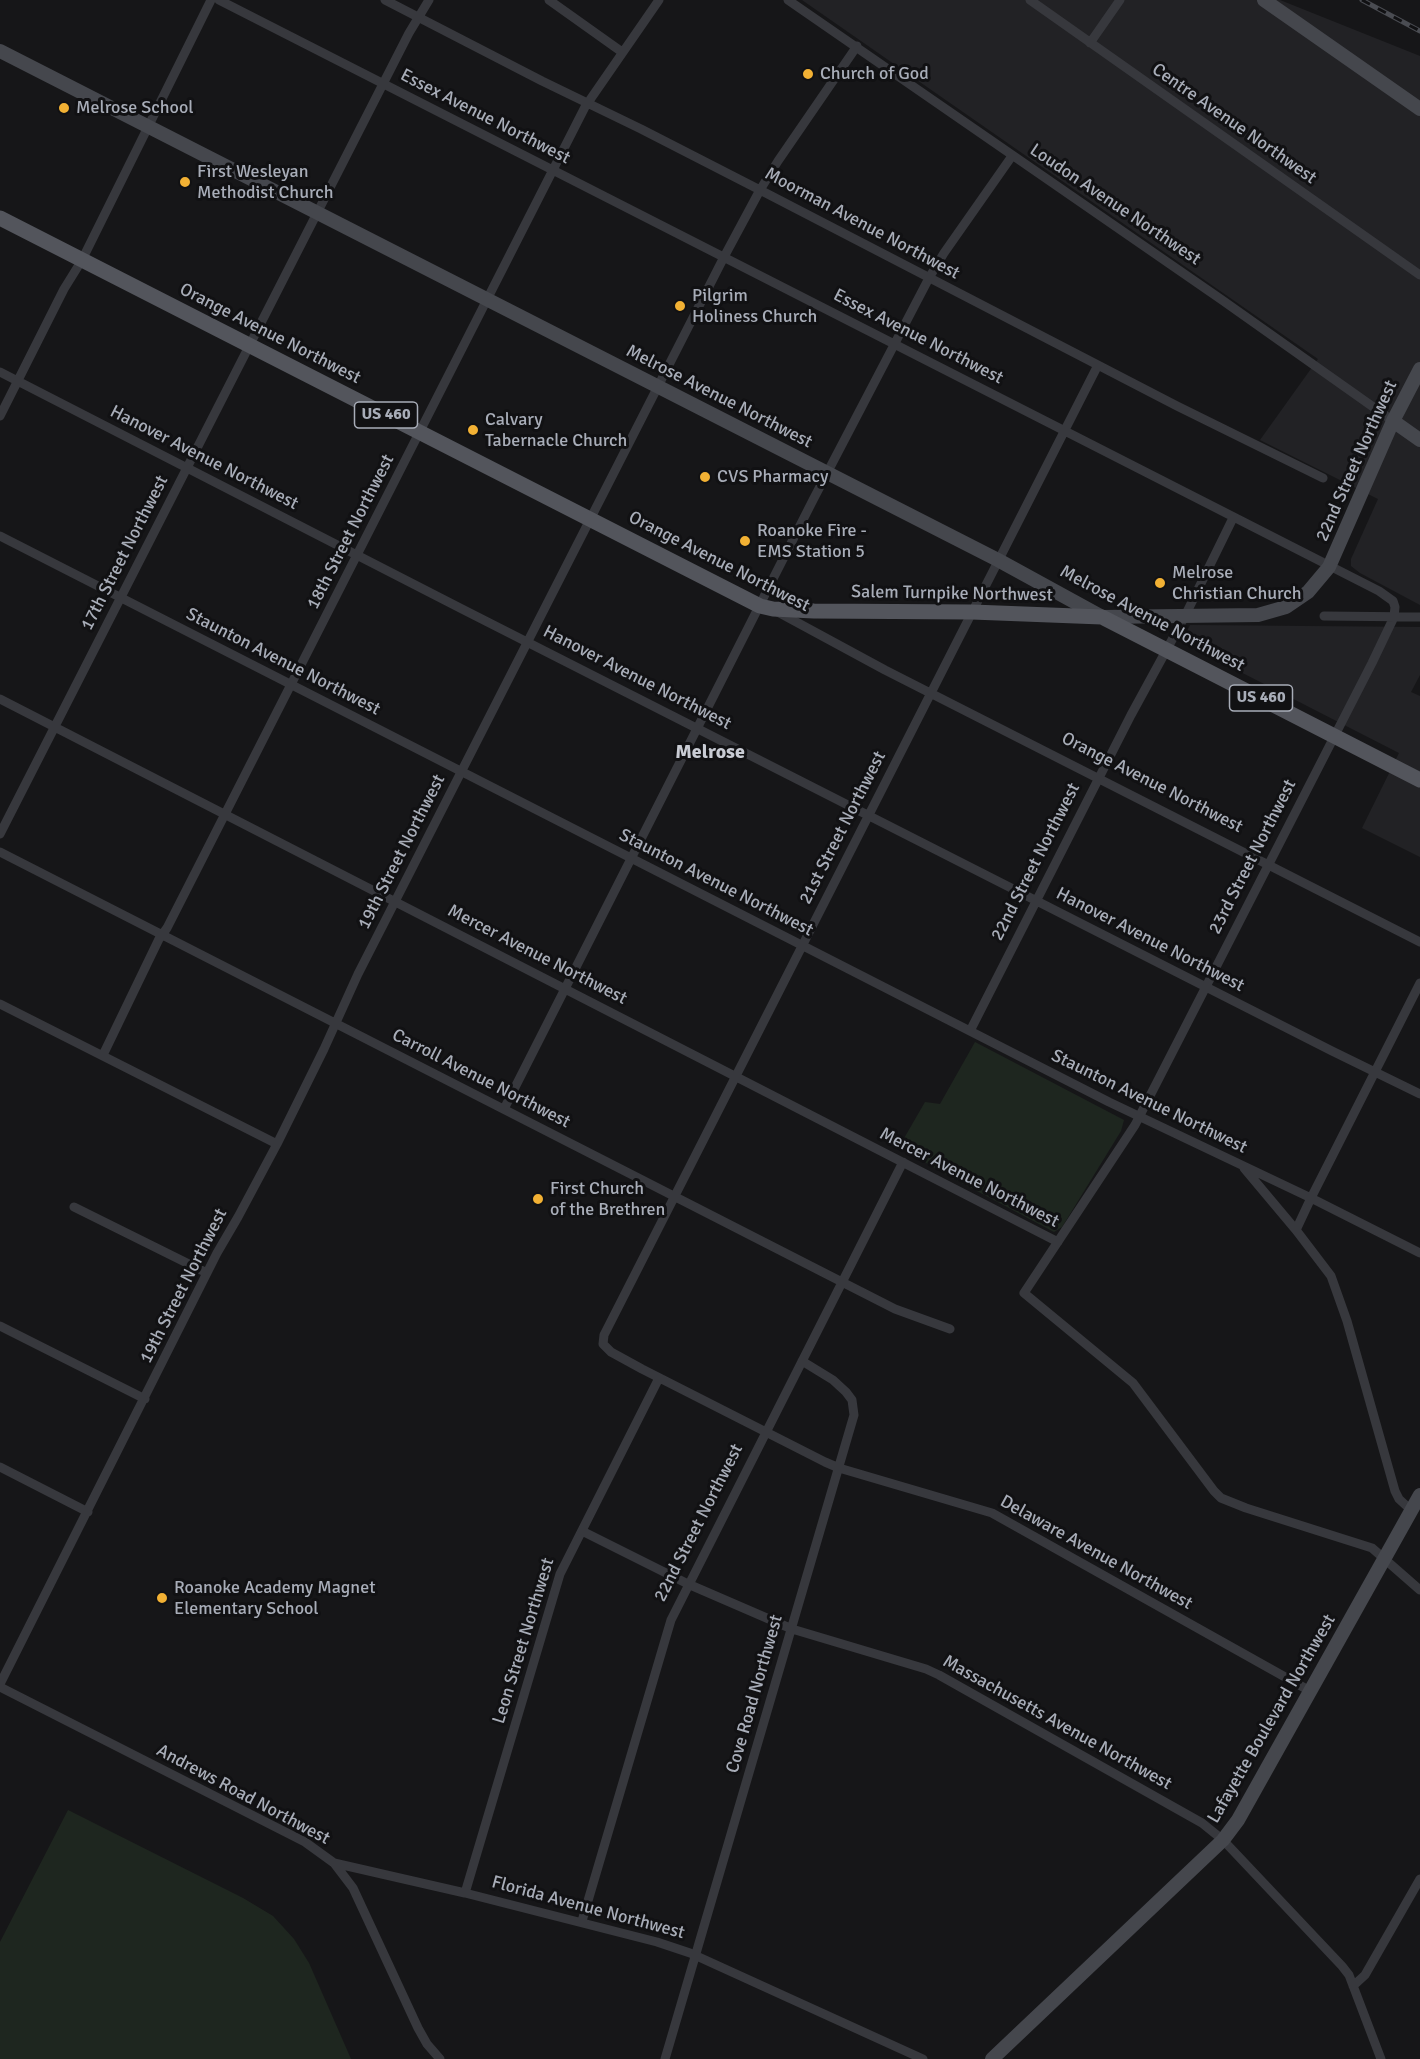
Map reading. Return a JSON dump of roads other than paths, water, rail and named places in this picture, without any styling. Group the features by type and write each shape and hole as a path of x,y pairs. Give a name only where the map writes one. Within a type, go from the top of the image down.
{"main road":[{"name":"Orange Avenue Northwest","path":"0,218 766,607"},
{"name":"Salem Turnpike Northwest","path":"766,607 814,612 972,612 1102,617"},
{"name":"Melrose Avenue Northwest","path":"1102,617 1420,780"}],"street":[{"path":"0,416 64,289 82,260 211,0"},
{"name":"Essex Avenue Northwest","path":"219,0 1389,597 1395,607 1394,617"},
{"name":"Moorman Avenue Northwest","path":"385,0 1323,478"},
{"name":"17th Street Northwest","path":"0,834 383,84 429,0"},
{"path":"549,0 622,52"},
{"name":"18th Street Northwest","path":"103,1055 162,935 588,103 659,0"},
{"name":"Loudon Avenue Northwest","path":"788,0 1420,440"},
{"name":"Centre Avenue Northwest","path":"1029,0 1420,275"},
{"path":"1090,43 1120,0"},
{"path":"1264,0 1420,109"},
{"name":"19th Street Northwest","path":"0,1686 207,1273 276,1144 396,901 724,257 760,190 857,46"},
{"name":"Melrose Avenue Northwest","path":"0,51 998,560 1102,617"},
{"path":"504,1109 698,728 766,607 827,474 929,278 1012,156"},
{"name":"21st Street Northwest","path":"603,1338 1098,365"},
{"name":"22nd Street Northwest","path":"1238,616 1271,612 1286,607 1308,592 1329,567 1393,421 1420,369"},
{"name":"Hanover Avenue Northwest","path":"0,372 1420,1094"},
{"name":"22nd Street Northwest","path":"970,1031 1185,616 1233,518"},
{"name":"Staunton Avenue Northwest","path":"0,536 1139,1117 1311,1198 1420,1253"},
{"name":"Orange Avenue Northwest","path":"766,607 1420,942"},
{"name":"Salem Turnpike Northwest","path":"1102,617 1238,616"},
{"path":"1324,616 1420,617"},
{"name":"23rd Street Northwest","path":"1385,1557 1367,1546 1221,1498 1133,1383 1024,1293 1139,1117 1394,617"},
{"name":"Mercer Avenue Northwest","path":"0,699 1058,1242"},
{"name":"Carroll Avenue Northwest","path":"0,852 895,1309 950,1329"},
{"path":"1296,1230 1420,983"},
{"path":"0,1004 276,1144"},
{"name":"22nd Street Northwest","path":"582,1922 671,1620 903,1162"},
{"path":"1242,1166 1324,1264 1338,1293 1395,1491 1399,1499 1411,1510"},
{"path":"75,1207 207,1273"},
{"path":"0,1326 145,1399"},
{"name":"Delaware Avenue Northwest","path":"603,1338 606,1349 611,1353 839,1468 993,1513 1310,1691"},
{"name":"Cove Road Northwest","path":"665,2059 854,1415 852,1400 833,1380 802,1361"},
{"name":"Leon Street Northwest","path":"465,1893 560,1574 659,1378"},
{"path":"0,1467 87,1512"},
{"name":"Lafayette Boulevard Northwest","path":"992,2059 1223,1840 1238,1820 1420,1495"},
{"name":"Massachusetts Avenue Northwest","path":"582,1531 688,1584 792,1629 926,1669 939,1675 1202,1823 1223,1840 1342,1966 1353,1986 1381,2059"},
{"path":"1385,1557 1420,1590"},
{"name":"Andrews Road Northwest","path":"0,1686 305,1842 334,1863 354,1888 418,2028 427,2044 440,2059"},
{"name":"Florida Avenue Northwest","path":"334,1863 465,1893 657,1942 696,1956 923,2059"},
{"path":"1353,1986 1365,1976 1420,1880"}],"railway":[{"path":"1362,0 1420,31"}],"place":[{"name":"Church of God","path":"808,74"},
{"name":"Melrose School","path":"64,108"},
{"name":"First Wesleyan Methodist Church","path":"185,182"},
{"name":"Pilgrim Holiness Church","path":"680,306"},
{"name":"Calvary Tabernacle Church","path":"473,430"},
{"name":"CVS Pharmacy","path":"705,477"},
{"name":"Roanoke Fire - EMS Station 5","path":"745,541"},
{"name":"Melrose Christian Church","path":"1160,583"},
{"name":"First Church of the Brethren","path":"538,1199"},
{"name":"Roanoke Academy Magnet Elementary School","path":"162,1598"}],"district":[{"name":"Melrose","path":"710,753"}]}
